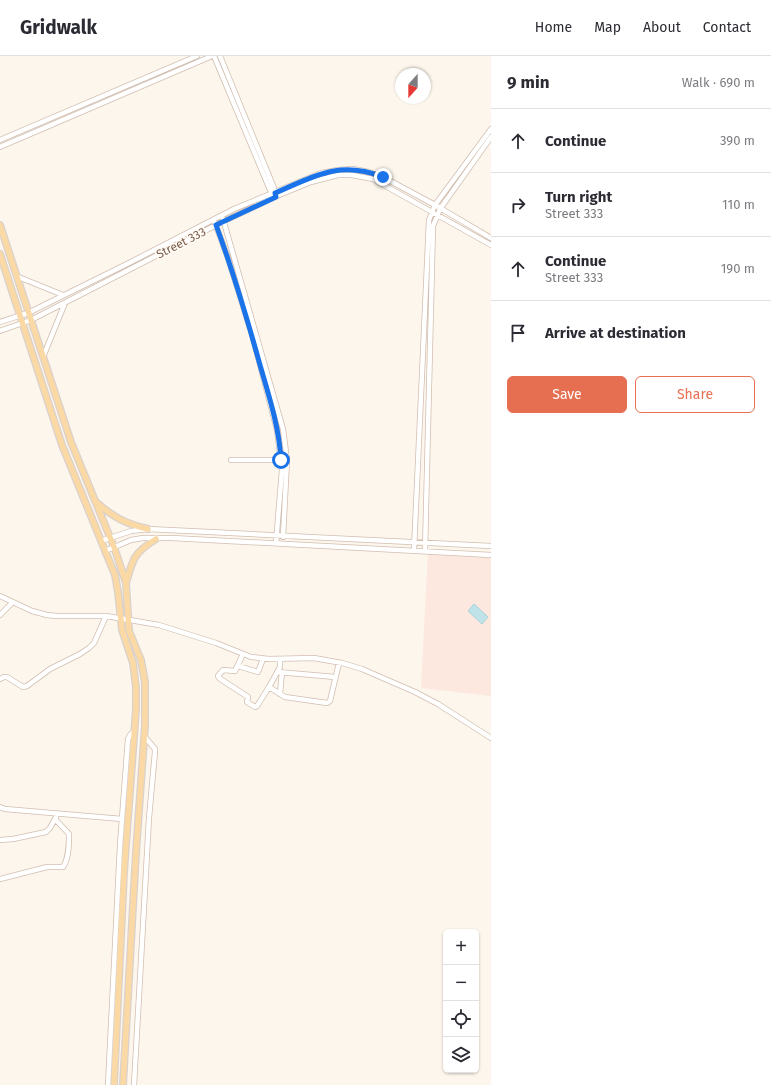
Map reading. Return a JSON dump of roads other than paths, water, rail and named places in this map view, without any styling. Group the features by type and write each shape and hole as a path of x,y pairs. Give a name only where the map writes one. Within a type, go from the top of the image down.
{"main road":[{"path":"0,225 71,442 114,547 126,583 129,631 141,660 145,682 146,710 136,852 123,1085"},
{"path":"0,254 62,445 102,542 117,584 123,635 133,663 136,687 136,709 124,872 114,1085"},
{"path":"94,501 118,519 129,524 148,528"},
{"path":"126,583 135,555 144,546 156,538"}],"street":[{"path":"0,140 197,56"},
{"path":"0,147 213,56 270,190 276,193"},
{"path":"220,56 276,193"},
{"path":"414,550 429,220 435,205 491,129"},
{"path":"425,551 433,226 440,209 491,137"},
{"name":"Street 333","path":"0,331 31,320 276,193 321,173 353,169 369,172 383,177 440,209"},
{"name":"Street 333","path":"0,322 28,313 234,209 276,193 327,178 352,175 365,177 378,182 437,214"},
{"path":"440,209 491,238"},
{"path":"437,214 491,245"},
{"path":"221,216 224,221 283,428 287,460 283,543"},
{"path":"214,219 228,258 268,391 278,430 282,470 276,543"},
{"path":"16,276 63,295"},
{"path":"43,356 65,303"},
{"path":"231,460 281,460"},
{"path":"102,542 131,531 148,528 491,546"},
{"path":"105,551 131,540 142,538 172,538 491,555"},
{"path":"0,596 12,603 32,611 56,616 106,616 158,624 216,643 251,657 263,659 314,658 362,669 415,692 438,704 491,738"},
{"path":"0,615 12,603"},
{"path":"0,679 4,677 23,686 27,686 50,669 89,648 94,642 106,616"},
{"path":"243,654 238,666 233,672 223,670 218,676 223,681 248,697 248,703 255,707 280,672"},
{"path":"238,666 258,672 263,659"},
{"path":"280,659 280,694"},
{"path":"269,687 285,697 328,703 339,663"},
{"path":"280,672 335,677"},
{"path":"108,1085 122,819 128,739 134,731"},
{"path":"134,1085 149,818 155,752 155,749 144,736"},
{"path":"0,807 5,809 122,819"},
{"path":"0,840 13,839 46,832 50,828 58,813"},
{"path":"0,879 47,867 61,867 65,865 69,834 55,819"}],"water":[{"path":"474,604 488,617 482,624 468,611"}]}
